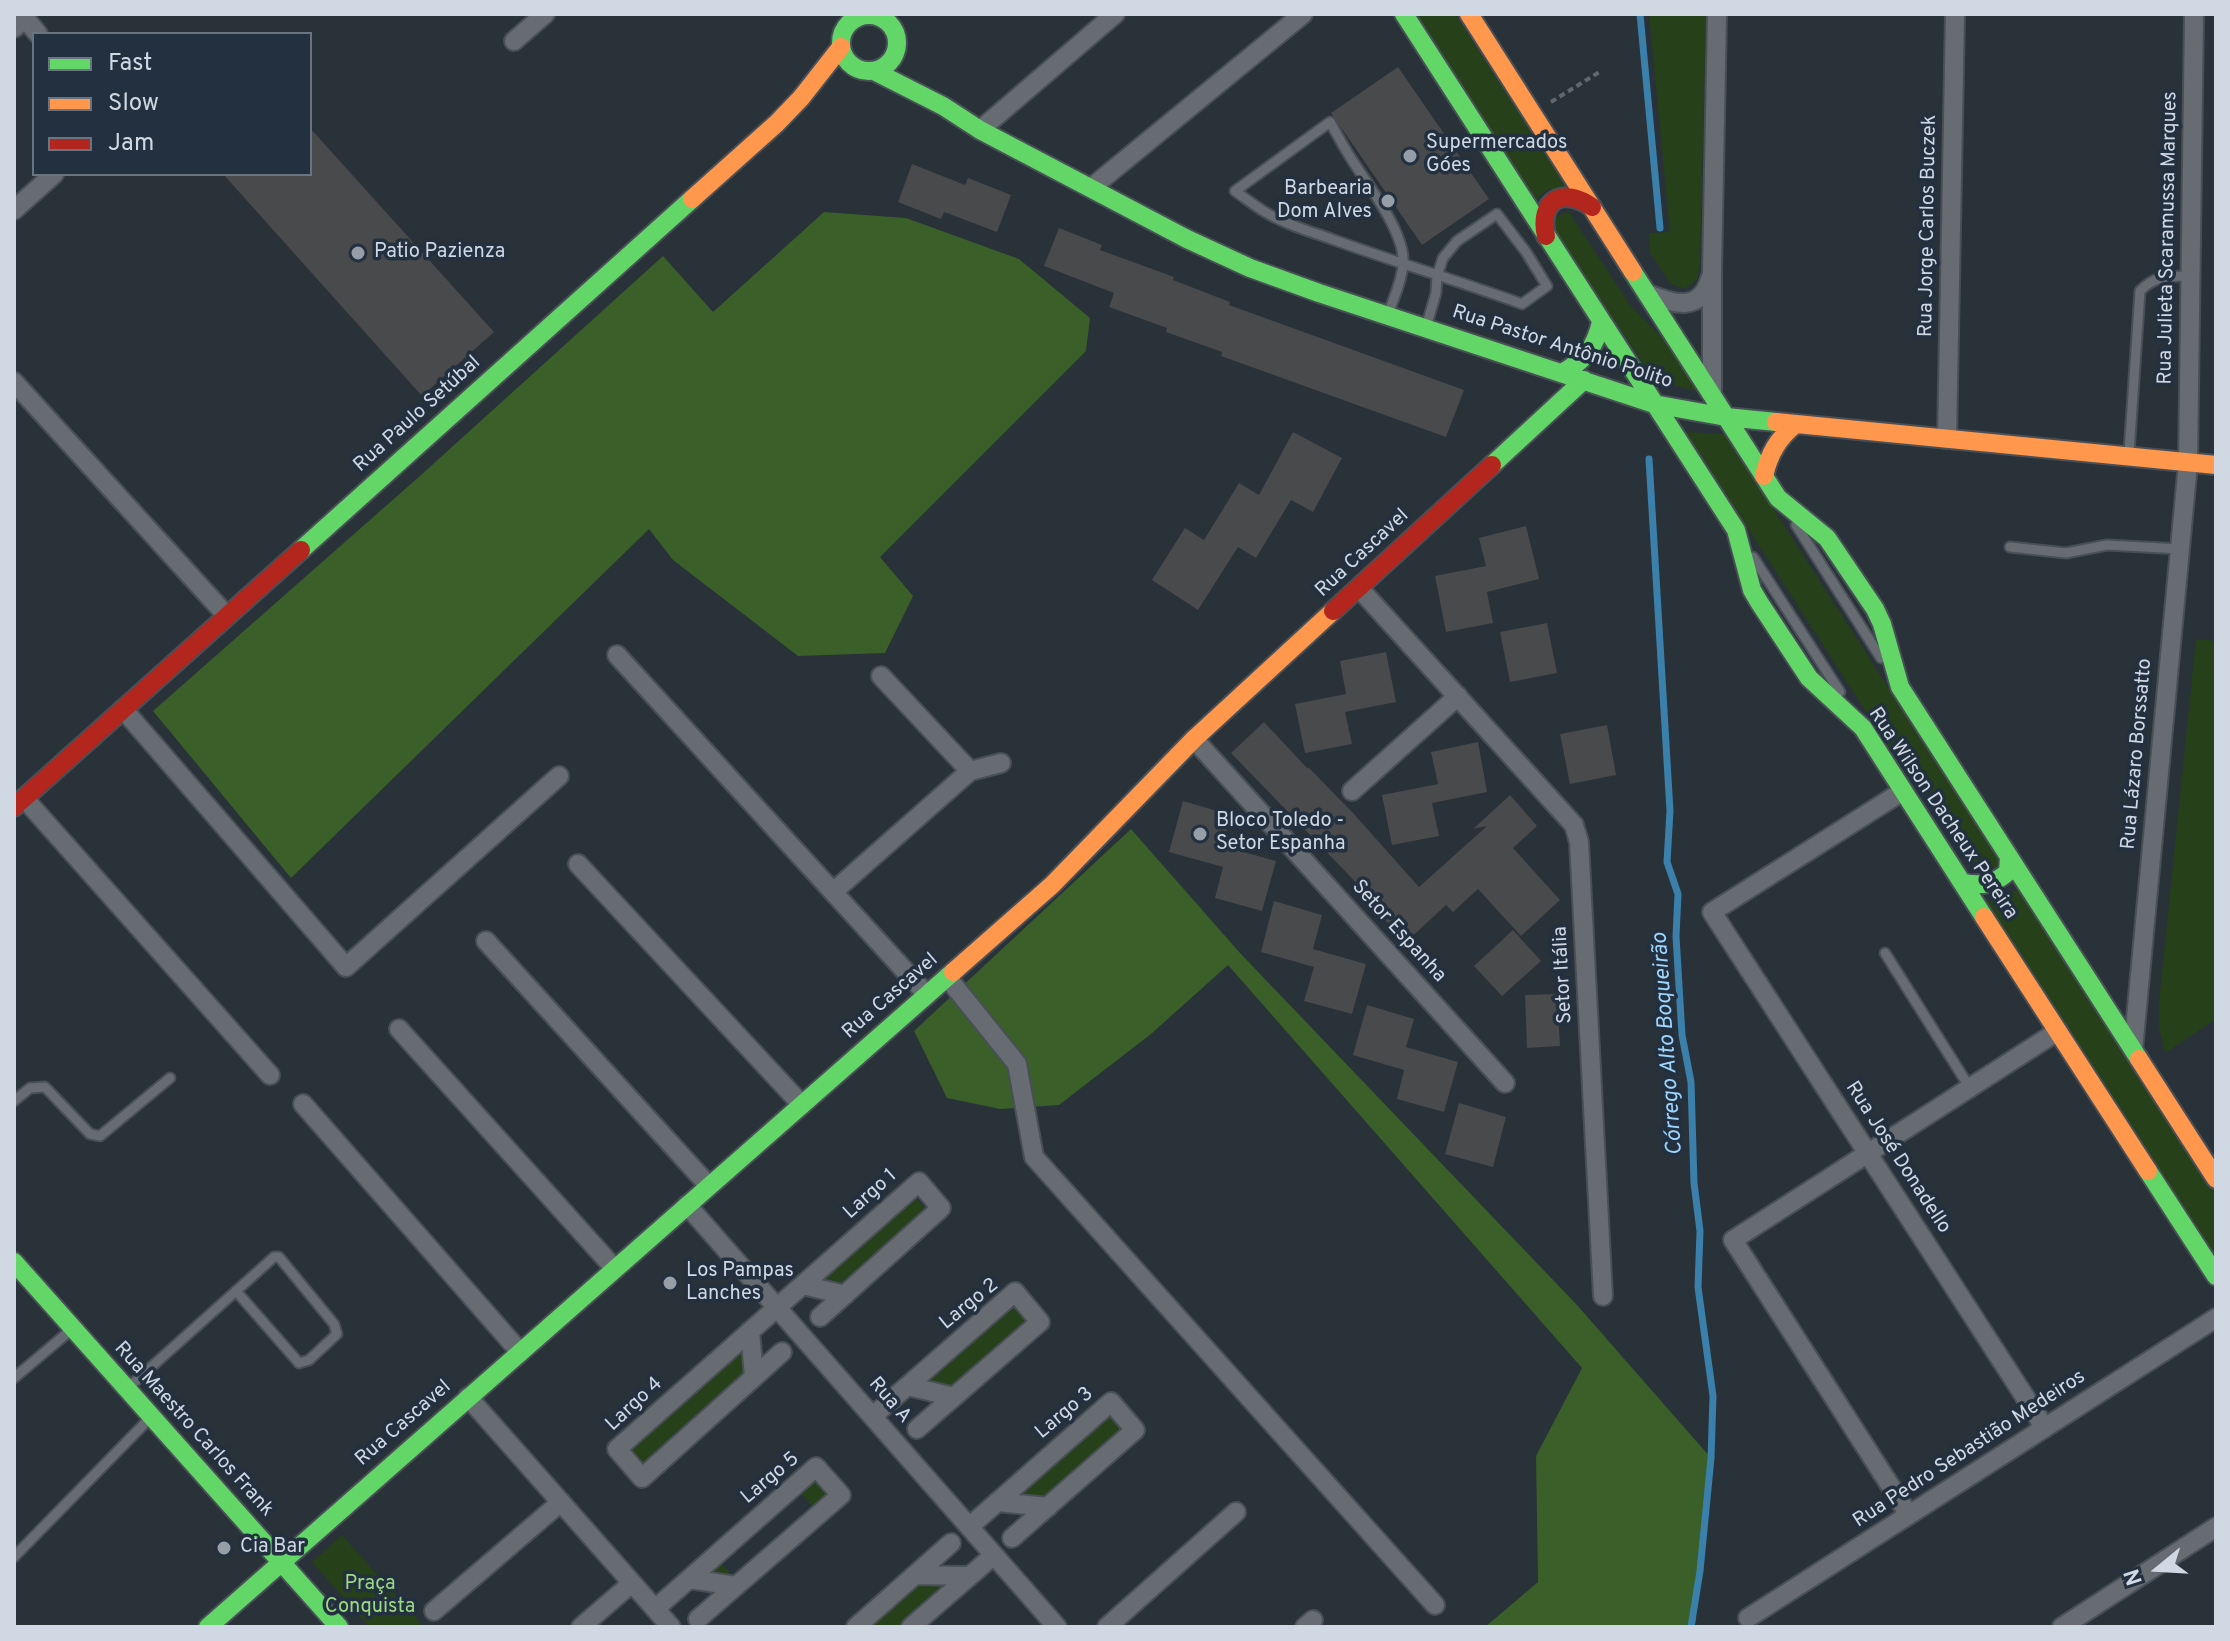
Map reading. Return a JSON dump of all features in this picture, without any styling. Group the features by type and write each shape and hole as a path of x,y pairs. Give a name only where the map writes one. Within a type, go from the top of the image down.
{"main road":[{"path":"833,14 849,63 865,71 874,71 891,61 909,14"},
{"path":"842,41 851,21 871,14 884,19 897,39"},
{"name":"Rua Wilson Dacheux Pereira","path":"1404,14 1736,530 1748,577 1759,602 1809,678 1863,728 2216,1276"},
{"name":"Rua Wilson Dacheux Pereira","path":"1473,16 1778,498 1827,538 1875,609 1900,687 2216,1179"},
{"name":"Rua Pastor Antônio Polito","path":"897,39 911,67 943,106"},
{"name":"Rua Paulo Setúbal","path":"19,803 777,123 801,98 842,41"},
{"name":"Rua Pastor Antônio Polito","path":"874,71 1187,239 1250,268 1654,404 1726,417 2216,465"},
{"path":"1546,236 1543,219 1550,204 1557,199 1576,196 1592,207"},
{"path":"1562,373 1580,364 1590,354 1598,339 1601,322"},
{"name":"Rua Cascavel","path":"208,1627 1052,885 1194,739 1584,380"},
{"path":"1764,476 1773,446 1796,424"},
{"path":"1963,883 1983,886 1998,882 2008,872 2009,857"},
{"name":"Rua Maestro Carlos Frank","path":"15,1264 339,1627"}],"street":[{"path":"514,41 545,14"},
{"path":"980,130 1115,14"},
{"path":"1091,188 1303,14"},
{"path":"1712,395 1717,14"},
{"name":"Rua Jorge Carlos Buczek","path":"1947,439 1955,14"},
{"name":"Rua Julieta Scaramussa Marques","path":"2188,463 2194,14"},
{"path":"14,28 25,18 36,32"},
{"path":"14,210 52,176"},
{"path":"1648,294 1670,303 1690,303 1706,292 1712,272"},
{"path":"14,382 227,616"},
{"name":"Rua Lázaro Borssatto","path":"2133,1050 2188,463"},
{"name":"Setor Itália","path":"1359,588 1574,825 1579,842 1603,1296"},
{"path":"617,655 927,995"},
{"path":"881,676 970,771"},
{"path":"1352,791 1458,696"},
{"path":"123,709 346,967 559,776"},
{"name":"Setor Espanha","path":"1194,739 1505,1083"},
{"path":"833,892 970,771 1001,763"},
{"name":"Rua José Donadello","path":"1903,791 1712,912 2045,1428"},
{"path":"19,803 270,1075"},
{"path":"578,864 802,1105"},
{"path":"486,941 709,1186"},
{"path":"947,977 1017,1064 1034,1157 1435,1605"},
{"path":"399,1029 615,1269"},
{"path":"1909,1515 1733,1240 2058,1031"},
{"path":"303,1104 520,1352"},
{"name":"Largo 1","path":"777,1308 919,1182 941,1208 820,1317"},
{"name":"Rua A","path":"687,1205 1057,1627"},
{"path":"803,1285 845,1295"},
{"name":"Largo 2","path":"873,1416 1015,1292 1040,1322 917,1429"},
{"name":"Largo 4","path":"777,1308 617,1449 642,1478 782,1352"},
{"name":"Rua Pedro Sebastião Medeiros","path":"1748,1618 2216,1318"},
{"path":"750,1331 754,1376"},
{"path":"908,1386 954,1397"},
{"path":"468,1397 671,1627"},
{"name":"Largo 3","path":"969,1527 1111,1402 1135,1430 1012,1538"},
{"name":"Largo 5","path":"655,1609 816,1467 841,1495 698,1619"},
{"path":"434,1611 561,1502"},
{"path":"997,1502 1048,1507"},
{"path":"1107,1627 1236,1512"},
{"path":"2062,1627 2216,1527"},
{"path":"856,1627 951,1543"},
{"path":"911,1627 994,1555"},
{"path":"915,1575 969,1576"},
{"path":"689,1579 736,1586"},
{"path":"581,1627 632,1583"}],"lane":[{"path":"1387,315 1399,283 1403,265 1403,248 1330,122 1235,191 1267,214 1312,232 1403,265 1437,276 1476,287 1522,304 1547,286 1497,214 1457,241 1443,258 1437,276 1436,293 1426,328"},
{"path":"2128,457 2140,291 2147,283 2160,277 2190,276"},
{"path":"2010,547 2066,553 2107,545 2180,549"},
{"path":"1885,953 1970,1088"},
{"path":"14,1101 30,1088 45,1087 90,1134 100,1136 170,1078"},
{"path":"126,1388 271,1258 279,1257 334,1324 337,1334 309,1360 299,1363 236,1291"},
{"path":"14,1378 73,1329"},
{"path":"14,1557 151,1416"}],"path":[{"path":"1532,113 1601,71"}],"green space":[{"path":"1417,14 1455,14 1566,187 1547,190 1535,200"},
{"path":"1649,14 1706,14 1700,264 1697,280 1685,289 1671,284 1650,253 1649,233 1670,232"},
{"path":"824,212 906,218 1019,259 1090,318 1086,351 880,557 913,596 885,653 798,656 673,560 649,529 291,878 153,711 663,256 713,312"},
{"path":"1569,212 1630,305 1665,341 1698,391 1655,381 1552,227 1558,216"},
{"path":"1686,432 1725,434 1998,858 1997,867 1981,872 1928,790 1894,755"},
{"path":"2196,639 2216,641 2216,1019 2165,1053 2159,1028 2159,1002"},
{"path":"1131,829 1240,953 1577,1305 1711,1458 1695,1627 1485,1627 1538,1582 1536,1456 1582,1368 1228,965 1151,1034 1059,1105 1000,1109 947,1098 914,1031"},
{"path":"2018,888 2216,1195 2216,1257 1987,902 2004,898"},
{"path":"915,1198 925,1208 840,1286 822,1282"},
{"path":"1013,1303 1028,1320 952,1387 924,1381"},
{"path":"742,1349 744,1376 642,1466 628,1450"},
{"path":"1111,1411 1127,1429 1045,1501 1013,1498"},
{"path":"816,1476 832,1495 735,1581 702,1575 719,1561 732,1575 812,1506 799,1491"},
{"name":"Praça Conquista","path":"342,1535 424,1627 369,1627 312,1562"},
{"path":"917,1583 950,1583 900,1627 866,1627"}],"building":[{"name":"Supermercados Góes","path":"1398,67 1489,199 1422,245 1331,113"},
{"name":"Patio Pazienza","path":"312,130 494,332 422,396 225,176 312,176"},
{"path":"912,164 965,185 968,178 1011,195 997,232 944,212 941,219 898,202"},
{"path":"1059,228 1102,245 1100,250 1174,277 1173,280 1230,302 1229,305 1464,390 1446,437 1221,356 1222,352 1109,307 1114,293 1044,266"},
{"path":"1293,432 1342,458 1313,512 1291,500 1256,558 1238,547 1198,610 1152,580 1185,528 1204,540 1239,483 1259,495"},
{"path":"1526,526 1539,579 1487,592 1493,623 1446,632 1435,576 1486,566 1479,538"},
{"path":"1547,623 1557,673 1510,682 1500,632"},
{"path":"1386,652 1396,702 1345,712 1352,744 1305,753 1295,704 1346,694 1340,661"},
{"path":"1264,722 1353,813 1419,887 1487,826 1473,829 1510,795 1537,826 1513,848 1560,900 1521,936 1478,889 1453,912 1446,905 1405,943 1366,897 1368,895 1231,753"},
{"path":"1607,725 1616,775 1570,784 1560,734"},
{"path":"1478,742 1487,792 1432,803 1439,836 1392,845 1382,795 1438,784 1431,752"},
{"path":"1183,801 1231,815 1222,846 1276,861 1262,911 1215,898 1223,867 1169,852"},
{"path":"1274,901 1322,915 1313,949 1366,964 1352,1014 1304,1001 1314,967 1261,952"},
{"path":"1513,930 1541,961 1502,996 1474,966"},
{"path":"1557,994 1560,1046 1527,1048 1525,995"},
{"path":"1367,1005 1414,1019 1406,1047 1458,1062 1444,1112 1397,1099 1404,1070 1353,1055"},
{"path":"1459,1103 1506,1117 1493,1167 1445,1154"}],"waterway":[{"name":"Córrego Alto Boqueirão","path":"1640,14 1660,228"},
{"name":"Córrego Alto Boqueirão","path":"1649,459 1670,811 1667,862 1678,894 1676,936 1682,1035 1691,1082 1694,1183 1700,1231 1698,1287 1713,1396 1711,1458 1691,1627"}],"traffic: fast":[{"path":"1404,14 1736,530 1752,590 1759,602 1809,678 1863,728 1984,917"},
{"path":"869,15 889,23 897,43 889,63 869,71 849,63 841,43 849,23 869,15"},
{"path":"874,71 1187,239 1250,268 1654,404 1776,422"},
{"path":"301,550 692,199"},
{"path":"1633,272 1778,498 1827,538 1875,609 1900,687 2139,1059"},
{"path":"1562,373 1588,352 1601,322"},
{"path":"1492,465 1584,380"},
{"path":"1963,883 1982,884 1997,880 2008,872 2009,857"},
{"path":"208,1627 953,972"},
{"path":"2148,1171 2216,1276"},
{"path":"14,1262 339,1627"}],"traffic: slow":[{"path":"1469,14 1633,272"},
{"path":"692,199 777,123 841,47"},
{"path":"1776,422 2216,465"},
{"path":"1764,476 1775,447 1796,424"},
{"path":"953,972 1052,885 1194,739 1333,611"},
{"path":"1984,917 2148,1171"},
{"path":"2139,1059 2216,1179"}],"traffic: jam":[{"path":"1546,236 1546,213 1555,200 1571,198 1592,207"},
{"path":"1333,611 1492,465"},
{"path":"14,807 301,550"}],"place":[{"name":"Supermercados Góes","path":"1410,156"},
{"name":"Barbearia Dom Alves","path":"1388,201"},
{"name":"Patio Pazienza","path":"358,253"},
{"name":"Bloco Toledo - Setor Espanha","path":"1200,834"},
{"name":"Los Pampas Lanches","path":"670,1283"},
{"name":"Cia Bar","path":"224,1548"}]}
